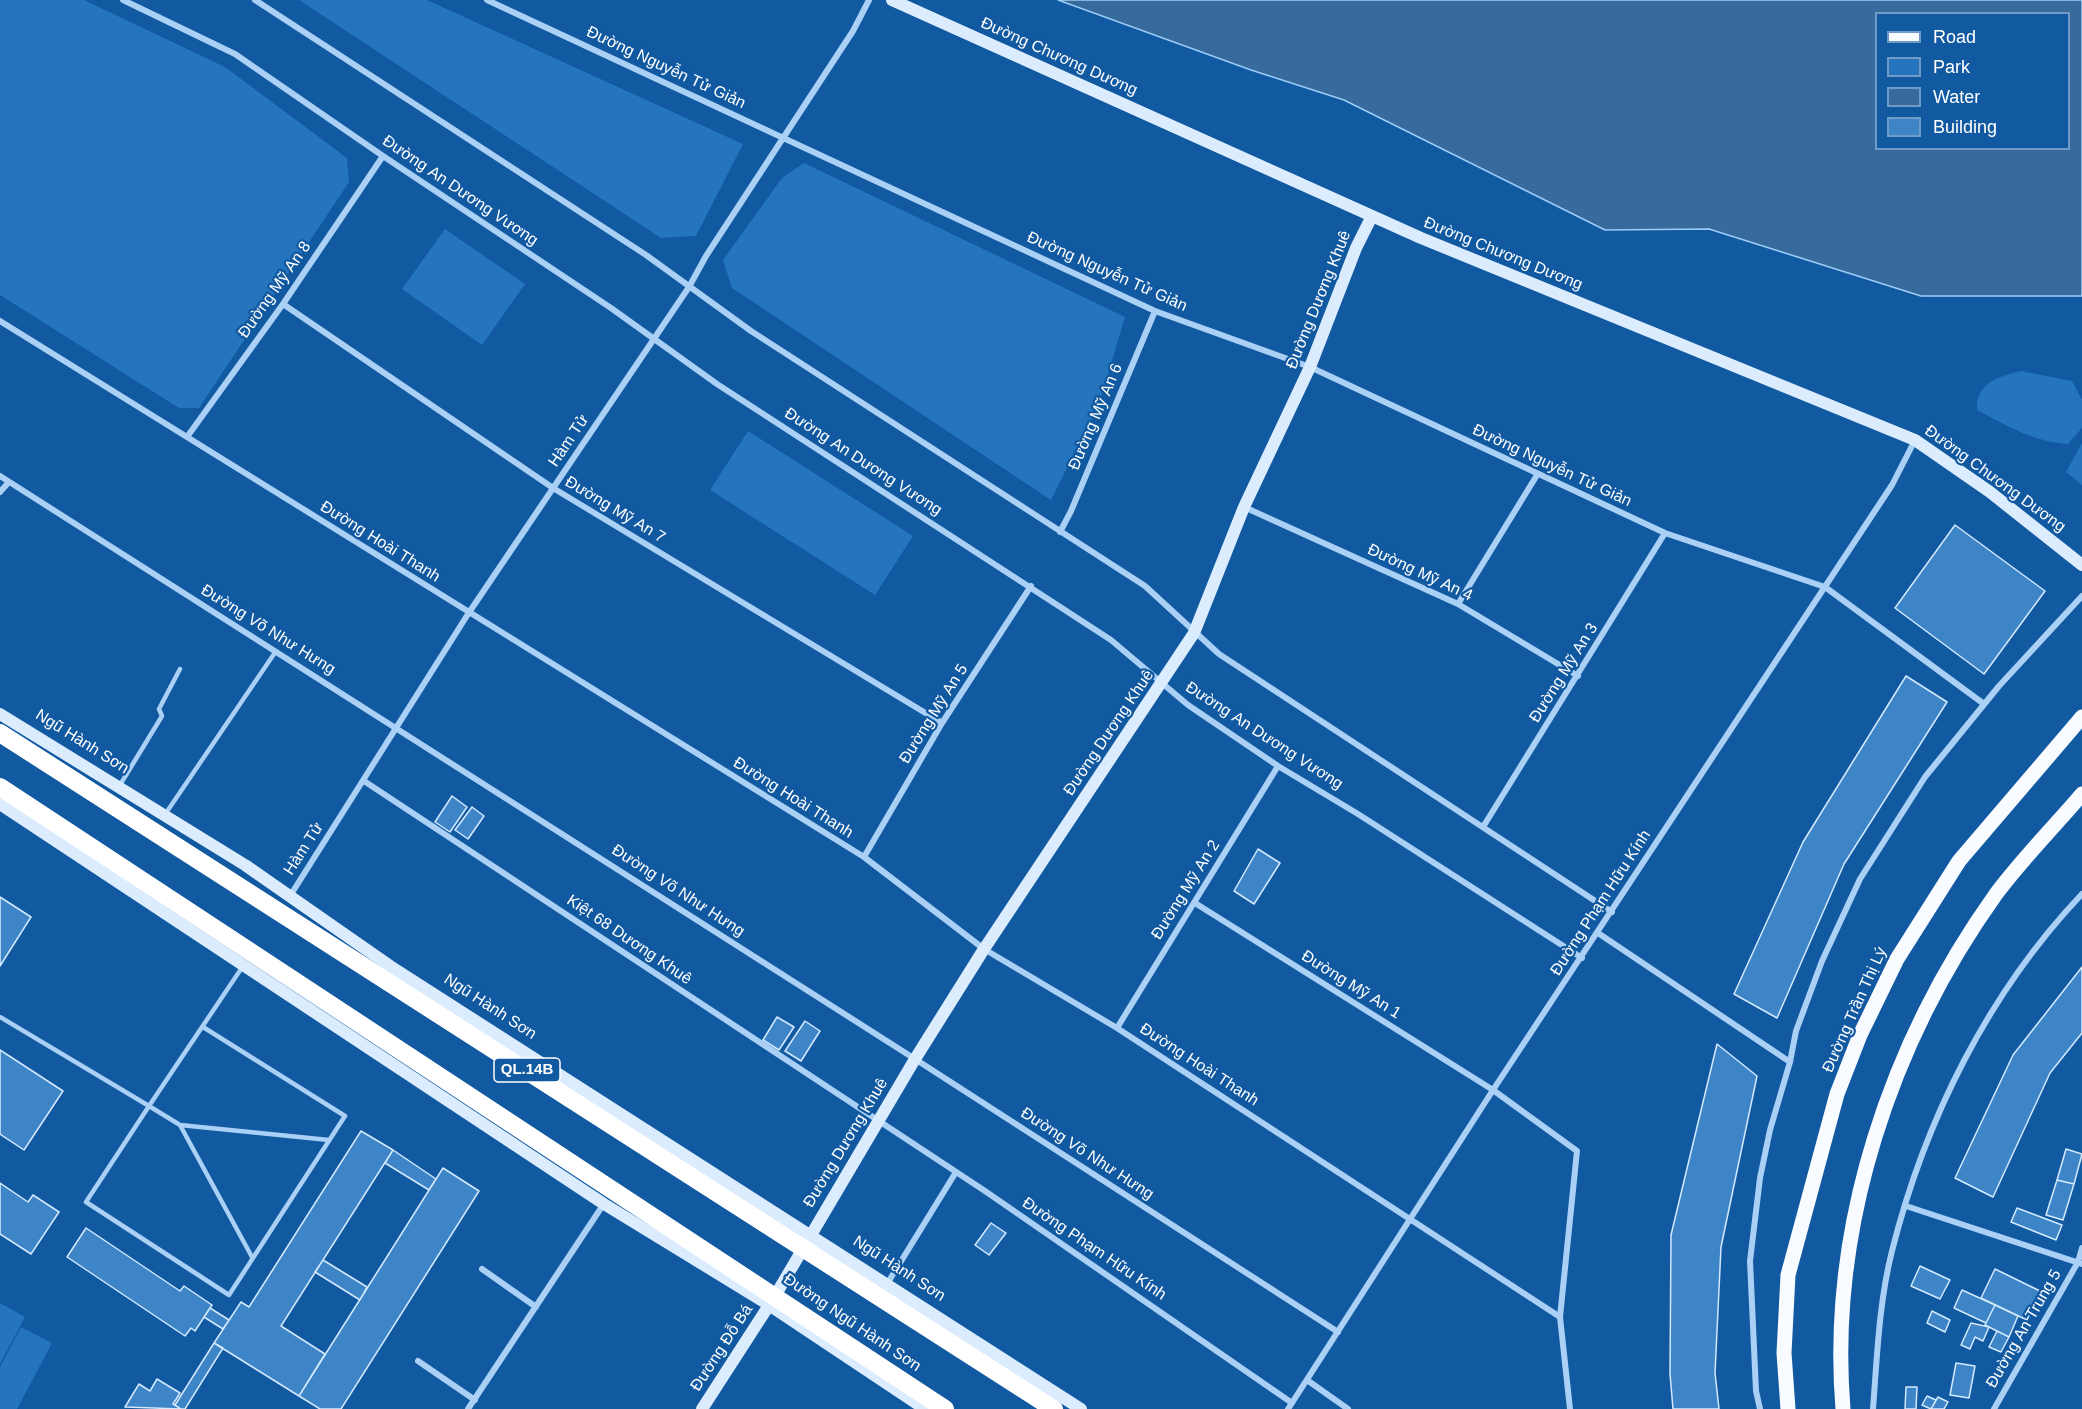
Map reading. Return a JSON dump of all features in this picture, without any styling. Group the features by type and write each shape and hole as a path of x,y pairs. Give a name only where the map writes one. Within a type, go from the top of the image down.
{"highway":[{"name":"Ngũ Hành Sơn","path":"0,733 285,903 807,1242 890,1302 1054,1409"},
{"path":"0,787 247,959 608,1198"},
{"name":"Đường Ngũ Hành Sơn","path":"608,1198 736,1270 772,1301 945,1409"}],"main road":[{"name":"Đường Chương Dương","path":"892,0 1372,216 1915,441 1990,492 2082,565"},
{"name":"Đường Dương Khuê","path":"772,1301 915,1059 984,949 1194,633 1244,507 1310,367 1356,248 1372,216"},
{"name":"Ngũ Hành Sơn","path":"0,714 165,816 285,903"},
{"name":"Đường Trần Thị Lý","path":"1788,1409 1784,1353 1788,1275 1837,1094 1860,1035 1897,958 1959,861 2082,717"},
{"path":"1843,1409 1839,1365 1851,1236 1861,1188 1894,1080 1938,985 1997,893 2082,794"},
{"path":"0,804 247,959"},
{"path":"608,1198 772,1301 925,1409"},
{"name":"Ngũ Hành Sơn","path":"807,1242 887,1284 1081,1409"},
{"name":"Đường Đỗ Bá","path":"702,1409 772,1301"}],"street":[{"name":"Đường An Dương Vương","path":"123,0 235,54 610,308 652,340 1111,640 1162,684 1278,766 1358,814 1582,958"},
{"path":"255,0 646,255 751,331 1145,586 1219,654 1612,912"},
{"name":"Đường Nguyễn Tử Giản","path":"487,0 1155,311 1310,367 1665,533 1825,587 1984,704"},
{"name":"Hàm Tử","path":"285,903 468,614 689,287 853,31 868,0"},
{"name":"Đường Mỹ An 8","path":"187,436 283,304 383,156"},
{"name":"Đường Mỹ An 7","path":"283,304 553,488 942,723"},
{"name":"Đường Mỹ An 6","path":"1060,532 1071,511 1155,311"},
{"name":"Đường Hoài Thanh","path":"0,321 468,614 864,857 984,949 1117,1028 1560,1317"},
{"name":"Đường Phạm Hữu Kính","path":"878,1121 956,1172 1290,1406 1493,1090 1892,485 1915,441"},
{"path":"1458,604 1537,475"},
{"name":"Đường Võ Như Hưng","path":"0,476 915,1059 1338,1332"},
{"path":"0,492 9,482"},
{"name":"Đường Mỹ An 4","path":"1244,507 1458,604 1578,676"},
{"name":"Đường Mỹ An 3","path":"1483,827 1665,533"},
{"name":"Đường Mỹ An 5","path":"864,857 942,723 1031,586"},
{"path":"1760,1409 1756,1391 1750,1261 1768,1140 1790,1062 1796,1031 1822,961 1860,879 1925,777 1984,704 2082,596"},
{"name":"Đường Mỹ An 2","path":"1117,1028 1278,766"},
{"name":"Kiệt 68 Dương Khuê","path":"364,781 878,1121"},
{"path":"1873,1409 1879,1343 1892,1252 1929,1135 1971,1046 2029,958 2060,917 2082,894"},
{"name":"Đường Mỹ An 1","path":"1195,903 1493,1090 1577,1151 1560,1317"},
{"path":"1598,933 1790,1062"},
{"path":"887,1284 956,1172"},
{"path":"468,1409 608,1198"},
{"path":"1906,1206 2080,1263"},
{"name":"Đường An Trung 5","path":"1994,1409 2080,1263 2082,1248"},
{"path":"482,1269 536,1307"},
{"path":"1560,1317 1570,1409"},
{"path":"418,1361 475,1400"},
{"path":"1307,1380 1348,1409"}],"lane":[{"path":"165,816 276,651"},
{"path":"119,788 162,716 159,709 180,669"},
{"path":"203,1027 345,1116 229,1295 87,1204 86,1200 247,959"},
{"path":"0,1017 180,1125 329,1140"},
{"path":"180,1125 252,1257"}],"green space":[{"path":"0,0 84,0 225,67 347,158 349,182 199,408 179,408 0,295"},
{"path":"299,0 427,0 743,144 696,236 661,238"},
{"path":"804,163 1125,317 1099,404 1051,500 732,288 723,260 782,178"},
{"path":"445,229 525,284 482,345 402,289"},
{"path":"2021,371 2072,381 2082,400 2082,428 2068,444 2032,437 1977,410 1980,393 1984,387 1990,382"},
{"path":"748,431 913,536 875,595 710,490"},
{"path":"2082,443 2082,485 2066,472"},
{"path":"0,1303 25,1317 0,1364"},
{"path":"21,1327 52,1343 17,1409 0,1409 0,1367"}],"water":[{"path":"1058,0 2082,0 2082,296 1921,296 1709,229 1605,230 1344,100 1251,70"}],"building":[{"path":"1955,525 2045,591 1984,674 1895,608"},
{"path":"1906,676 1947,702 1844,864 1777,1018 1734,994 1803,842"},
{"path":"452,796 467,807 450,832 435,822"},
{"path":"472,807 484,816 468,839 455,830"},
{"path":"1258,849 1280,863 1254,904 1234,891"},
{"path":"0,897 31,917 0,966"},
{"path":"2082,967 2082,1033 2050,1073 1993,1197 1955,1178 2013,1055"},
{"path":"777,1017 794,1027 779,1050 763,1040"},
{"path":"805,1021 820,1031 801,1061 785,1051"},
{"path":"1717,1044 1757,1076 1721,1247 1715,1373 1719,1409 1673,1409 1670,1374 1671,1235"},
{"path":"0,1050 63,1091 24,1150 0,1134"},
{"path":"361,1131 393,1150 281,1326 325,1354 299,1396 214,1343 241,1302 249,1307"},
{"path":"2066,1149 2082,1154 2074,1184 2057,1180"},
{"path":"393,1150 436,1179 429,1190 385,1163"},
{"path":"443,1168 479,1191 341,1409 320,1409 299,1396"},
{"path":"2057,1180 2074,1184 2063,1220 2046,1215"},
{"path":"0,1183 28,1202 33,1195 59,1212 31,1254 0,1234"},
{"path":"2017,1208 2062,1225 2056,1240 2011,1222"},
{"path":"991,1223 1006,1233 989,1255 975,1245"},
{"path":"86,1228 180,1291 184,1286 212,1305 195,1331 191,1328 185,1336 67,1257"},
{"path":"323,1260 367,1287 360,1300 315,1272"},
{"path":"1920,1266 1950,1280 1940,1299 1911,1286"},
{"path":"1995,1269 2040,1291 2027,1320 1981,1298"},
{"path":"1962,1290 1995,1305 1986,1323 1954,1308"},
{"path":"1995,1305 2018,1316 2009,1337 1985,1325"},
{"path":"210,1308 229,1320 223,1329 204,1317"},
{"path":"1932,1311 1950,1320 1945,1332 1927,1323"},
{"path":"1971,1323 1989,1327 1983,1341 1975,1337 1970,1349 1961,1345"},
{"path":"1997,1331 2009,1337 2001,1352 1989,1347"},
{"path":"214,1343 223,1348 185,1409 181,1409 175,1405"},
{"path":"1956,1363 1975,1366 1969,1398 1950,1395"},
{"path":"157,1379 180,1393 173,1404 181,1409 125,1407 139,1384 150,1391"},
{"path":"1906,1387 1917,1387 1916,1409 1905,1409"},
{"path":"1927,1396 1936,1400 1931,1409 1922,1405"},
{"path":"1938,1397 1948,1402 1944,1409 1931,1409"}]}
